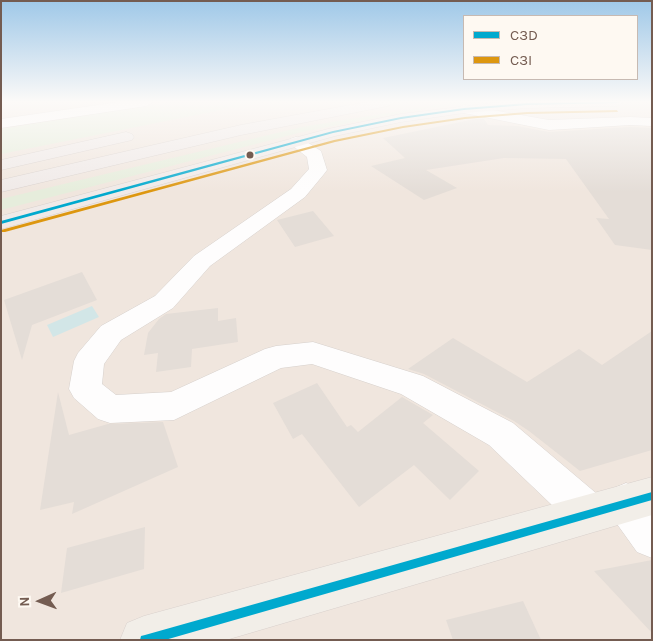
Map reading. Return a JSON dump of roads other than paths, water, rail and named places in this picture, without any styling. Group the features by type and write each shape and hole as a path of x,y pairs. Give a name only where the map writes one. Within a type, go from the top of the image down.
{"highway":[{"path":"1,186 232,132"},
{"path":"1,223 333,132"},
{"path":"1,165 143,134"}],"main road":[{"path":"144,640 622,504"}],"street":[{"path":"296,142 315,155 318,170 298,193 202,261 164,302 111,333 89,362 85,389 110,408 174,406 276,358 313,353 412,385 622,504 652,537"}]}
